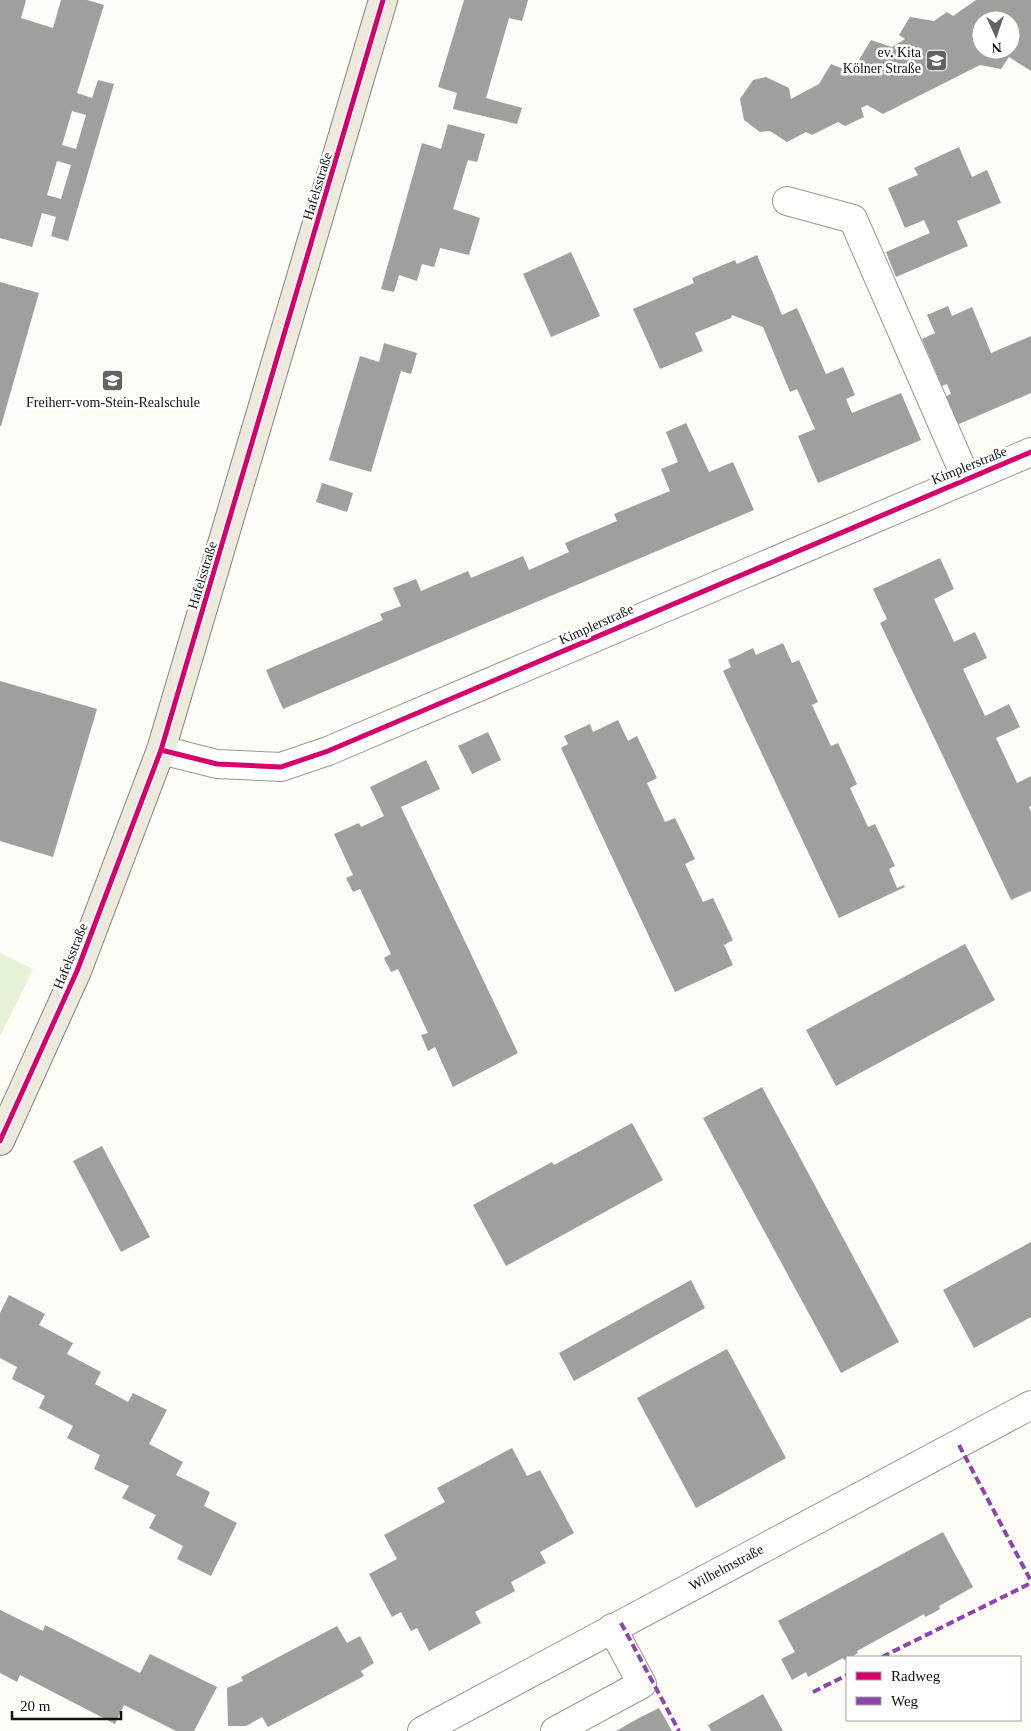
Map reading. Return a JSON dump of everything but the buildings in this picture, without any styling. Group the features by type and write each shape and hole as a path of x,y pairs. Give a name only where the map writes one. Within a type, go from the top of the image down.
{"main road":[{"name":"Hafelsstraße","path":"0,1141 77,971 161,750 383,0"}],"street":[{"name":"Kimplerstraße","path":"787,201 853,219 966,478"},
{"name":"Kimplerstraße","path":"161,750 217,764 281,767 328,751 503,678 674,602 1031,452"},
{"name":"Wilhelmstraße","path":"422,1731 1031,1404"},
{"path":"555,1731 642,1684 612,1628"}],"green space":[{"path":"0,953 33,969 0,1036"}],"marked path":[{"path":"959,1445 1031,1581"},
{"path":"884,1656 1031,1583"},
{"path":"621,1623 679,1731"},
{"path":"813,1692 846,1676"}],"cycle path":[{"path":"0,1141 77,971 161,750 383,0"},
{"path":"161,750 217,764 281,767 328,751 1031,452"}],"place":[{"name":"ev. Kita Kölner Straße","path":"937,60"},
{"name":"Freiherr-vom-Stein-Realschule","path":"113,380"}]}
